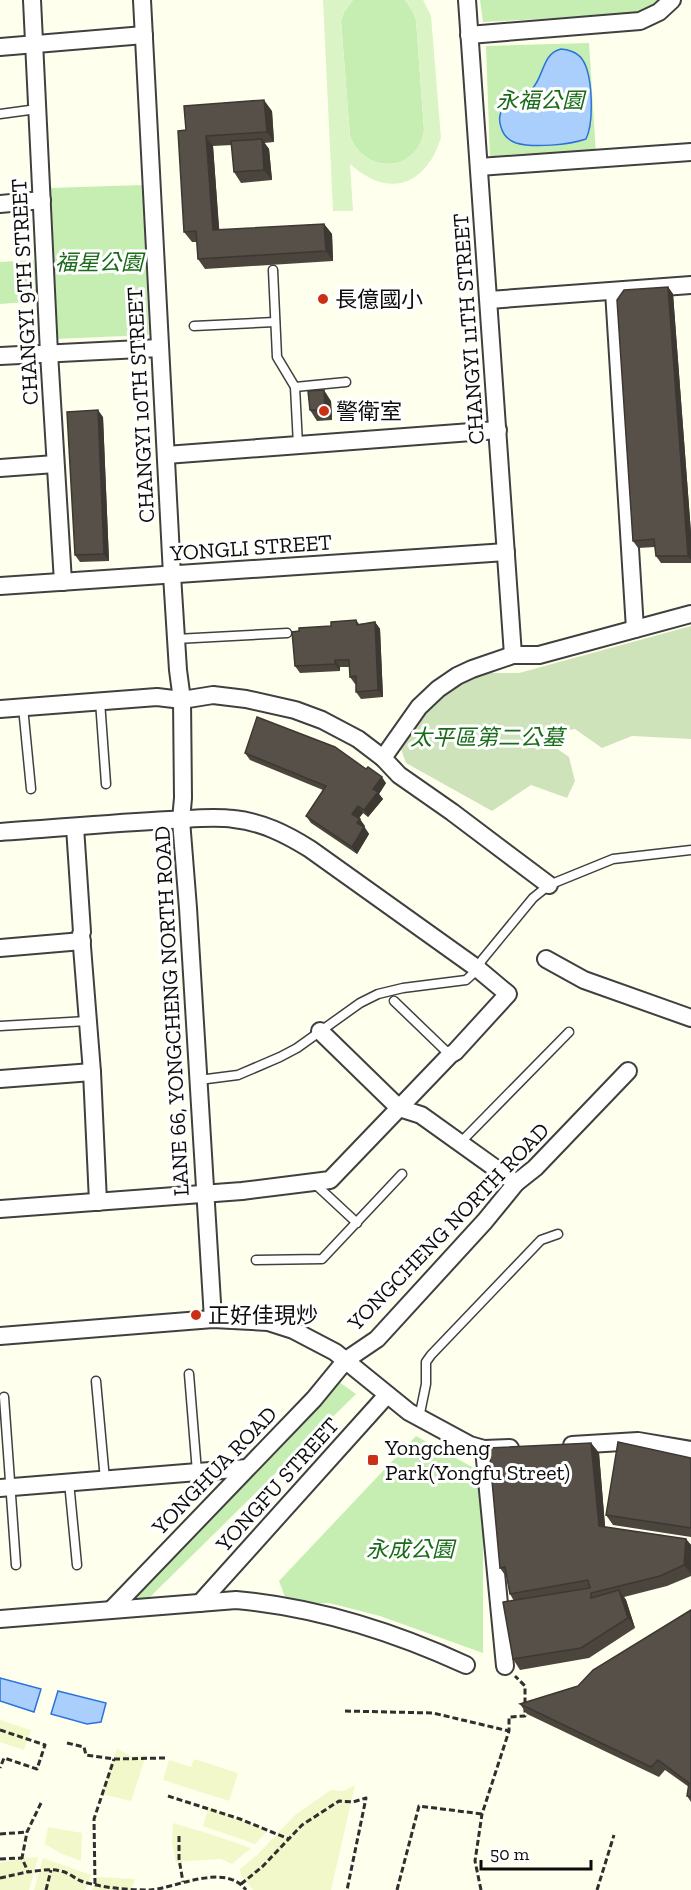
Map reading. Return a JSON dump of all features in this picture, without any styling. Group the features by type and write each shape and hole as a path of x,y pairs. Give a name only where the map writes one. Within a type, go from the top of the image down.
{"street":[{"name":"CHANGYI 9TH STREET","path":"32,0 63,582"},
{"name":"CHANGYI 10TH STREET","path":"142,0 172,575 182,700"},
{"name":"CHANGYI 11TH STREET","path":"467,0 513,655"},
{"path":"469,35 640,21 659,12 672,0"},
{"path":"0,47 144,35"},
{"path":"479,166 691,152"},
{"path":"0,204 42,200"},
{"path":"489,300 691,285"},
{"path":"614,291 635,629"},
{"path":"0,356 160,348"},
{"path":"166,454 498,430"},
{"path":"0,468 55,464"},
{"name":"YONGLI STREET","path":"0,586 506,552"},
{"path":"382,758 419,707 438,689 472,669 513,655 539,655 691,614"},
{"path":"0,709 157,697 182,700 213,695 246,699 295,710 322,720 358,739 399,775 549,885"},
{"name":"LANE 66, YONGCHENG NORTH ROAD","path":"182,700 183,798 181,820 213,1319"},
{"path":"0,832 105,823 212,818 233,819 262,825 289,836 310,849 478,969 508,994 455,1052 450,1054 330,1180 205,1195 0,1209"},
{"path":"75,827 92,1072 98,1202"},
{"path":"0,948 82,941"},
{"path":"546,959 584,980 691,1018"},
{"path":"320,1031 399,1107 421,1115 516,1183"},
{"name":"YONGCHENG NORTH ROAD","path":"0,1336 213,1319 268,1322 285,1327 335,1352 346,1360 377,1339 516,1183 535,1168 628,1071"},
{"path":"0,1079 92,1072"},
{"path":"346,1360 387,1395 419,1418 470,1445 484,1449 527,1447"},
{"name":"YONGHUA ROAD","path":"111,1609 314,1399 346,1360"},
{"name":"YONGFU STREET","path":"200,1603 387,1395"},
{"path":"560,1445 638,1441 691,1450"},
{"path":"484,1449 505,1666"},
{"path":"6,1488 247,1468"},
{"path":"0,1619 236,1600 260,1602 308,1612 396,1636 466,1665"}],"lane":[{"path":"0,114 37,109"},
{"path":"273,270 277,357 295,387 298,445"},
{"path":"194,326 275,322"},
{"path":"295,387 346,382"},
{"path":"176,639 287,633"},
{"path":"100,701 106,784"},
{"path":"23,707 31,789"},
{"path":"199,1080 238,1075 280,1058 360,1003 378,994 403,988 466,980 478,969 482,960 533,898 549,885 613,859 691,850"},
{"path":"394,1001 450,1054"},
{"path":"0,1026 87,1021"},
{"path":"460,1143 569,1032"},
{"path":"256,1260 322,1259 402,1174"},
{"path":"314,1182 357,1223"},
{"path":"419,1418 426,1384 426,1362 431,1355 541,1240 558,1234"},
{"path":"189,1374 197,1472"},
{"path":"96,1381 105,1479"},
{"path":"4,1397 6,1488 16,1565"},
{"path":"69,1482 77,1565"}],"path":[{"path":"481,1890 475,1861 482,1814 508,1731 509,1717 525,1716 525,1686 505,1666"},
{"path":"345,1711 433,1713 508,1731"},
{"path":"0,1730 45,1745 37,1769 4,1758 0,1768"},
{"path":"67,1743 84,1747 86,1755 114,1759 165,1758"},
{"path":"95,1884 94,1819 114,1759"},
{"path":"168,1796 240,1819 289,1839"},
{"path":"241,1884 302,1825 339,1801 353,1802 366,1798 347,1890"},
{"path":"28,1872 22,1858 27,1832 41,1803"},
{"path":"397,1890 418,1806 482,1814"},
{"path":"0,1834 27,1832"},
{"path":"597,1890 614,1835"},
{"path":"179,1836 179,1859 183,1882"},
{"path":"0,1864 2,1859 22,1858"},
{"path":"46,1890 51,1870"},
{"path":"0,1878 28,1872 58,1870 104,1888 151,1890 197,1878 229,1878 241,1884 246,1890"}],"green space":[{"path":"323,0 353,0 344,12 341,21 350,136 357,149 367,158 378,163 390,164 402,161 412,155 420,144 424,130 416,20 405,0 423,0 431,16 441,138 437,149 422,171 403,183 381,182 360,172 350,164 353,211 333,211"},
{"path":"353,0 405,0 416,20 424,130 420,144 412,155 402,161 390,164 378,163 367,158 357,149 350,136 341,21 344,12"},
{"name":"永福公園","path":"480,0 659,0 647,9 632,14 483,22"},
{"name":"永福公園","path":"589,43 596,155 490,158 486,46"},
{"name":"福星公園","path":"143,185 149,335 55,339 49,188"},
{"path":"34,260 38,301 0,304 0,262"},
{"name":"太平區第二公墓","path":"691,626 691,739 632,736 602,748 575,729 552,733 549,743 569,757 575,781 567,798 531,785 492,811 406,763 400,746 422,715 453,685 477,673 519,673"},
{"path":"335,1379 356,1394 149,1598 126,1599"},
{"name":"永成公園","path":"416,1436 483,1473 483,1653 380,1616 329,1603 288,1605 279,1581"},
{"path":"0,1720 31,1730 24,1750 0,1742"},
{"path":"117,1749 131,1756 146,1755 131,1801 101,1794"},
{"path":"194,1759 238,1773 229,1801 163,1780 169,1760 191,1767"},
{"path":"355,1785 331,1890 253,1890 241,1875 240,1869 257,1855 295,1815 331,1790 343,1791"},
{"path":"208,1808 268,1830 255,1844 203,1826"},
{"path":"173,1823 251,1848 232,1864 221,1859 176,1863 172,1843"},
{"path":"48,1827 82,1833 81,1861 45,1844"},
{"path":"38,1857 29,1890 0,1890 0,1863 20,1858"},
{"path":"43,1858 91,1875 85,1890 34,1890"},
{"path":"97,1877 135,1879 131,1890 92,1890"}],"water":[{"path":"561,49 573,52 586,66 591,111 586,139 541,146 513,142 502,130 500,115 502,111 506,106 519,102 532,90 551,54"},
{"path":"0,1678 41,1689 34,1712 0,1701"},
{"path":"58,1691 106,1703 101,1722 87,1724 51,1714"}],"building":[{"path":"264,100 267,132 206,136 213,230 324,224 326,251 198,259 196,231 184,232 178,131 186,130 184,106"},
{"path":"262,139 264,170 234,172 231,141"},
{"path":"668,287 688,556 656,556 654,539 633,541 617,300 624,290"},
{"path":"324,390 325,410 310,410 308,391"},
{"path":"98,410 104,554 75,555 67,412"},
{"path":"356,620 357,625 375,622 378,690 356,692 356,676 350,677 349,660 335,660 335,664 295,666 292,632 299,631 299,628 331,626 331,622"},
{"path":"257,717 335,747 366,769 368,767 382,777 373,789 378,792 364,810 358,806 352,814 360,819 357,823 364,827 352,847 306,816 326,786 245,753"},
{"path":"618,1442 691,1458 691,1528 606,1515"},
{"path":"591,1443 599,1526 686,1539 684,1565 660,1576 591,1593 591,1598 619,1590 628,1618 581,1648 513,1659 503,1602 590,1588 588,1580 510,1594 505,1567 500,1568 489,1448"},
{"path":"691,1610 691,1797 687,1796 689,1783 658,1760 651,1767 520,1704 578,1686 593,1670"}],"place":[{"name":"長億國小","path":"323,299"},
{"name":"警衛室","path":"324,411"},
{"name":"正好佳現炒","path":"196,1315"},
{"name":"Yongcheng Park(Yongfu Street)","path":"373,1460"}]}
